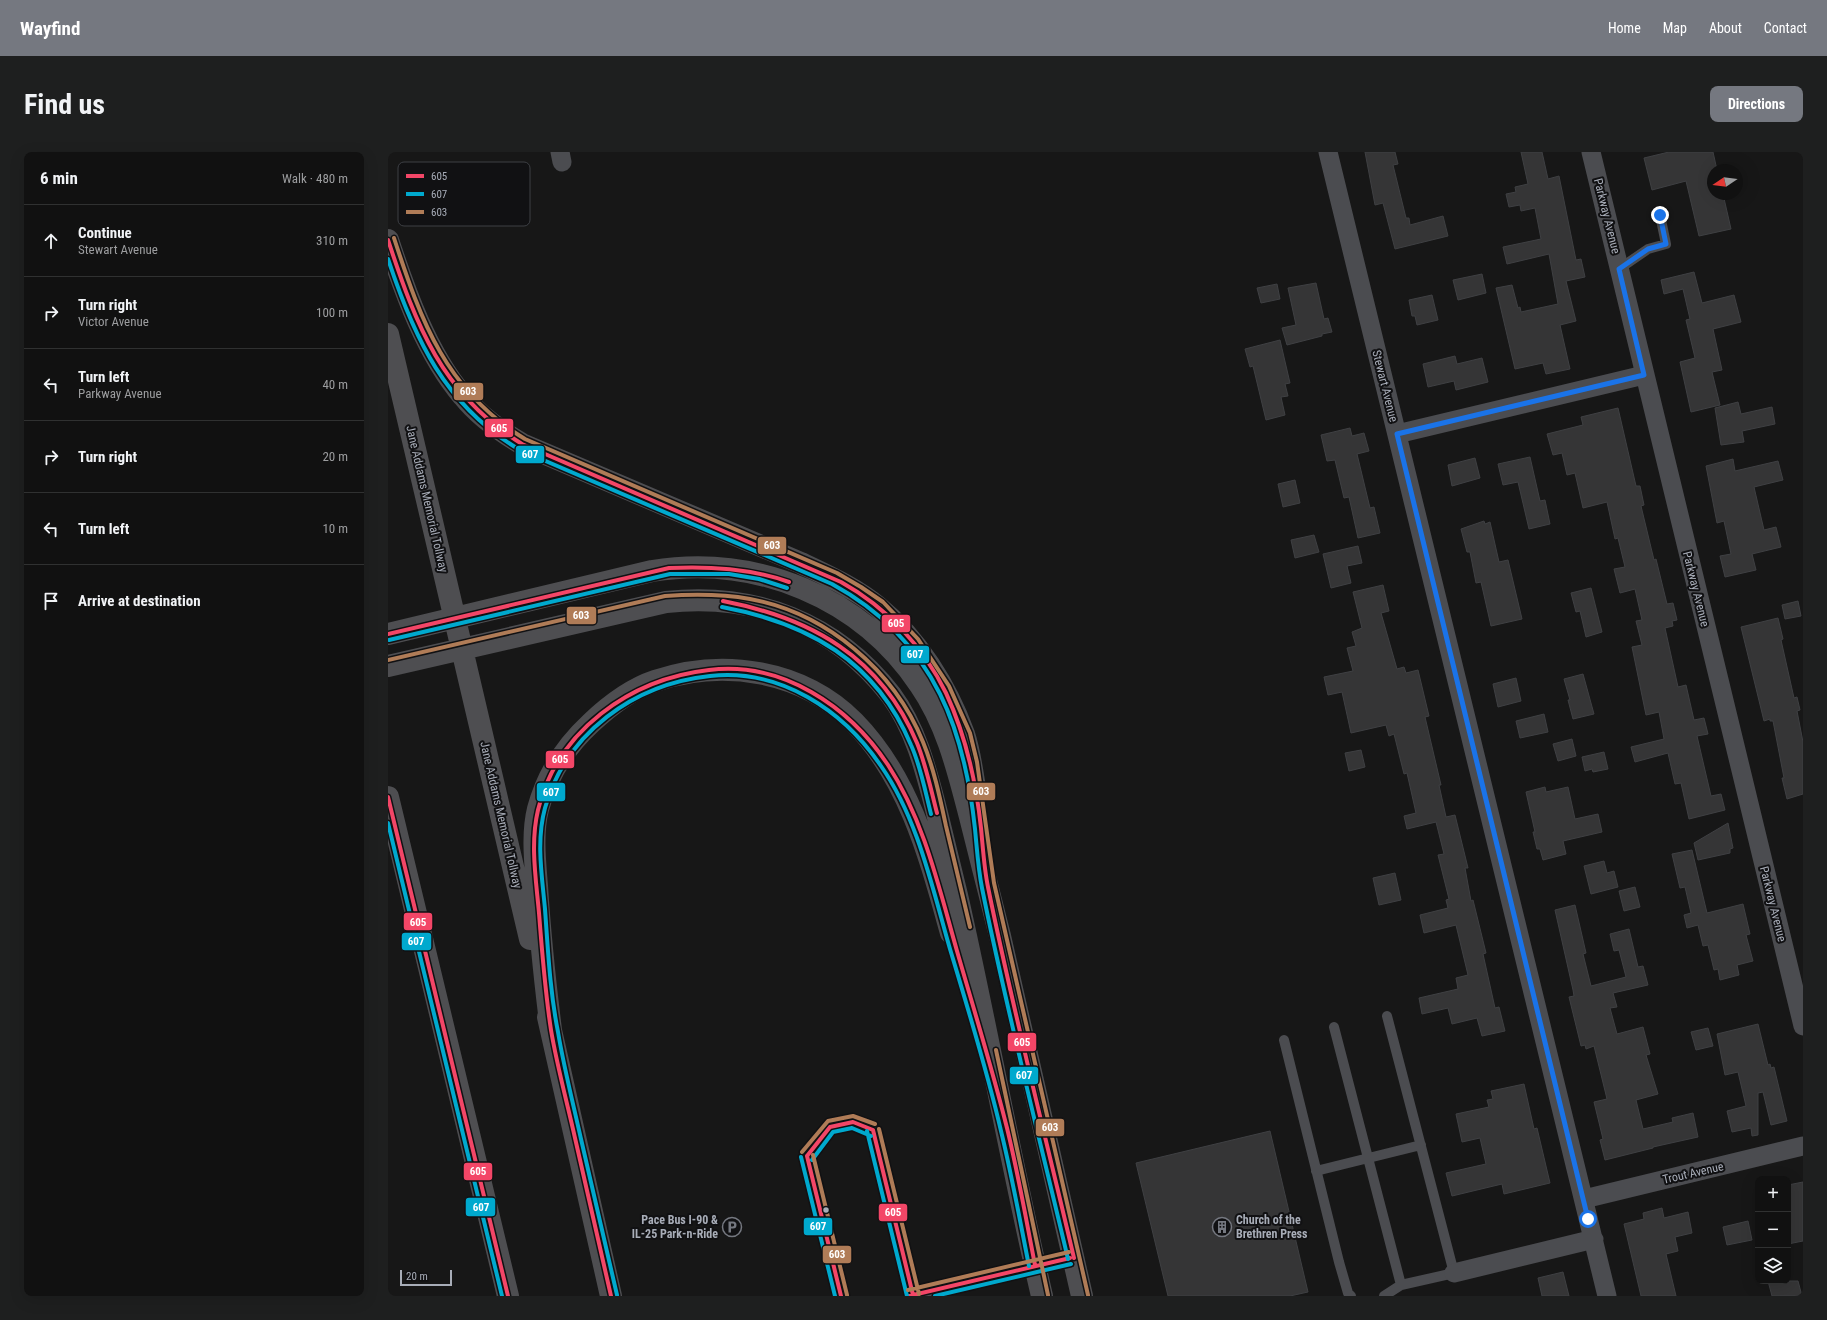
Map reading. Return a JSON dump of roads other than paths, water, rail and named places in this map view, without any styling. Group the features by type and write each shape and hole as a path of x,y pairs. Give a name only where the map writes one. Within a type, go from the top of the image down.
{"highway":[{"path":"388,240 411,305 445,372 463,396 500,431 522,444 835,579 874,603 896,624 913,643 944,689 964,735 971,763 988,884"},
{"name":"Jane Addams Memorial Tollway","path":"388,334 551,1030 611,1296"},
{"path":"388,634 638,574 669,568 704,566 761,574 784,580 829,601 853,617 883,642 904,663 921,685 936,712 947,738 957,769 988,884 1082,1296"},
{"path":"388,666 647,606 680,600 722,600 746,604 783,614 807,625 845,648 892,696 913,734 925,765 954,884 1042,1296"},
{"path":"551,1030 540,939 535,855 538,811 546,785 556,764 578,736 602,713 629,694 653,681 687,673 714,669 742,670 768,674 814,692 836,706 868,738 900,785 927,849 1007,1128"},
{"path":"388,797 508,1296"}],"street":[{"name":"Stewart Avenue","path":"1328,152 1607,1296"},
{"name":"Parkway Avenue","path":"1591,152 1803,1026"},
{"path":"1397,434 1644,375"},
{"name":"Trout Avenue","path":"1584,1199 1803,1146"},
{"path":"1454,1273 1594,1239"}],"lane":[{"path":"1619,269 1648,249 1666,244 1660,215"},
{"path":"1384,1296 1401,1285 1454,1273 1387,1016"},
{"path":"1334,1027 1401,1285"},
{"path":"1284,1040 1339,1262 1348,1293 1351,1296"},
{"path":"841,1296 807,1156 830,1127 853,1122 873,1130 911,1296 937,1293 1035,1266 1074,1258"},
{"path":"1316,1171 1421,1145"}],"place":[{"name":"Pace Bus I-90 & IL-25 Park-n-Ride","path":"732,1227"},
{"name":"Church of the Brethren Press","path":"1222,1227"}]}
